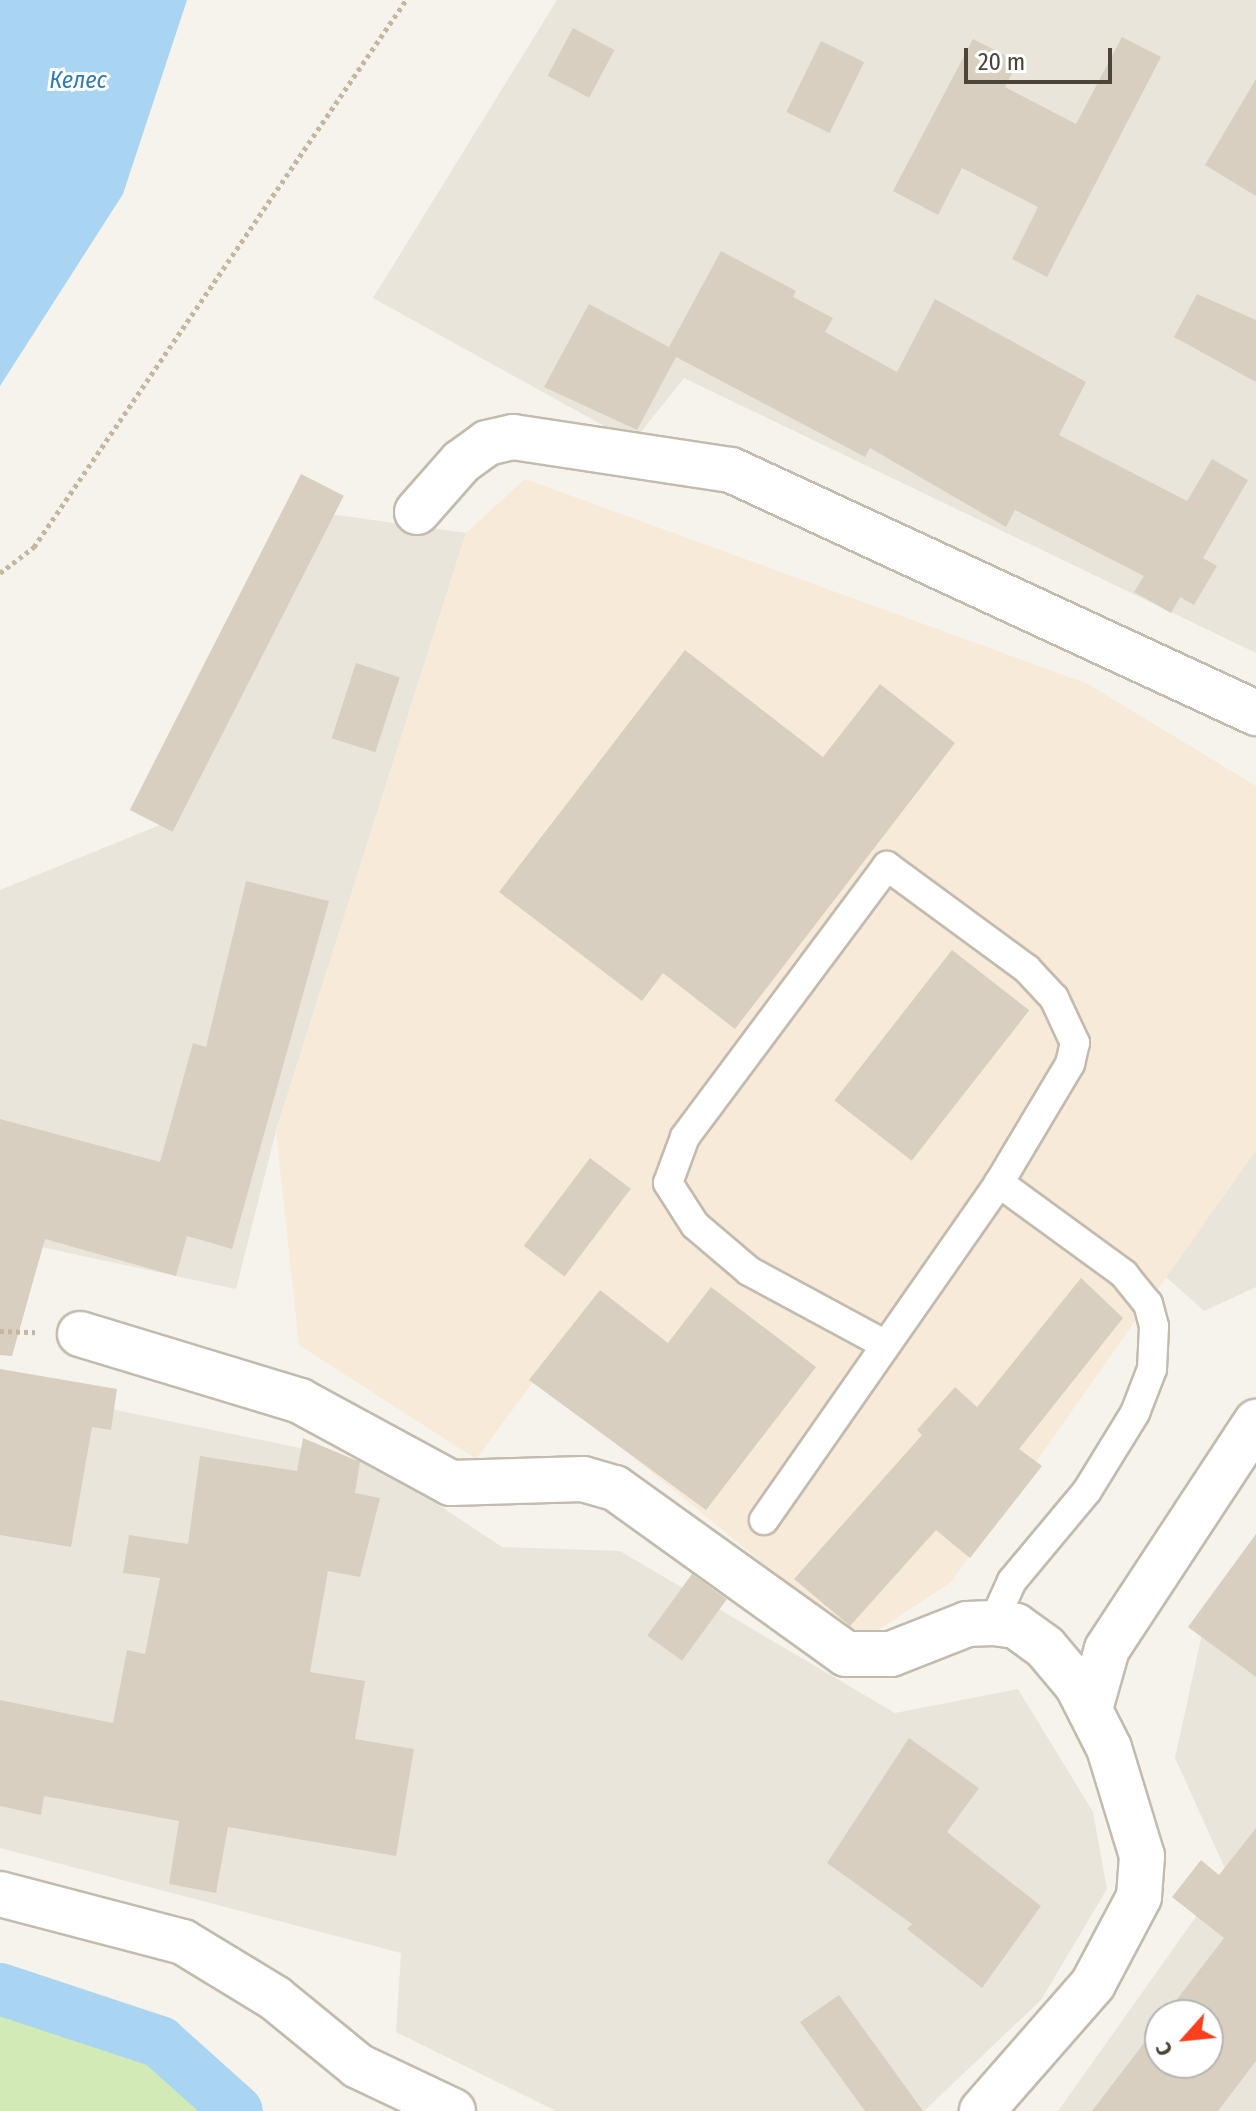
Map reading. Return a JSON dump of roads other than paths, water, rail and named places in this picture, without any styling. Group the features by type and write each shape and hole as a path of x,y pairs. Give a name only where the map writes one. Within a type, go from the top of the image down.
{"street":[{"path":"417,512 461,462 487,443 513,437 731,470 1256,713"},
{"path":"80,1334 300,1401 451,1483 583,1479 615,1488 846,1654 891,1654 967,1624 993,1623 1016,1626 1045,1647 1090,1709 1137,1832 1139,1897 1093,1984 982,2111"},
{"path":"1090,1709 1107,1649 1256,1422"},
{"path":"0,1894 208,1954 358,2066 453,2111"}],"lane":[{"path":"764,1520 882,1343 999,1183 1070,1064 1075,1043 1068,1021 1027,969 887,866 685,1137 668,1183 695,1225 749,1271 882,1343"},
{"path":"993,1623 1012,1581 1087,1491 1135,1413 1152,1369 1154,1326 1148,1304 1124,1274 999,1183"}],"water":[{"name":"Келес","path":"0,0 187,0 123,194 0,386"}],"waterway":[{"path":"0,1989 160,2042 237,2111"}]}
